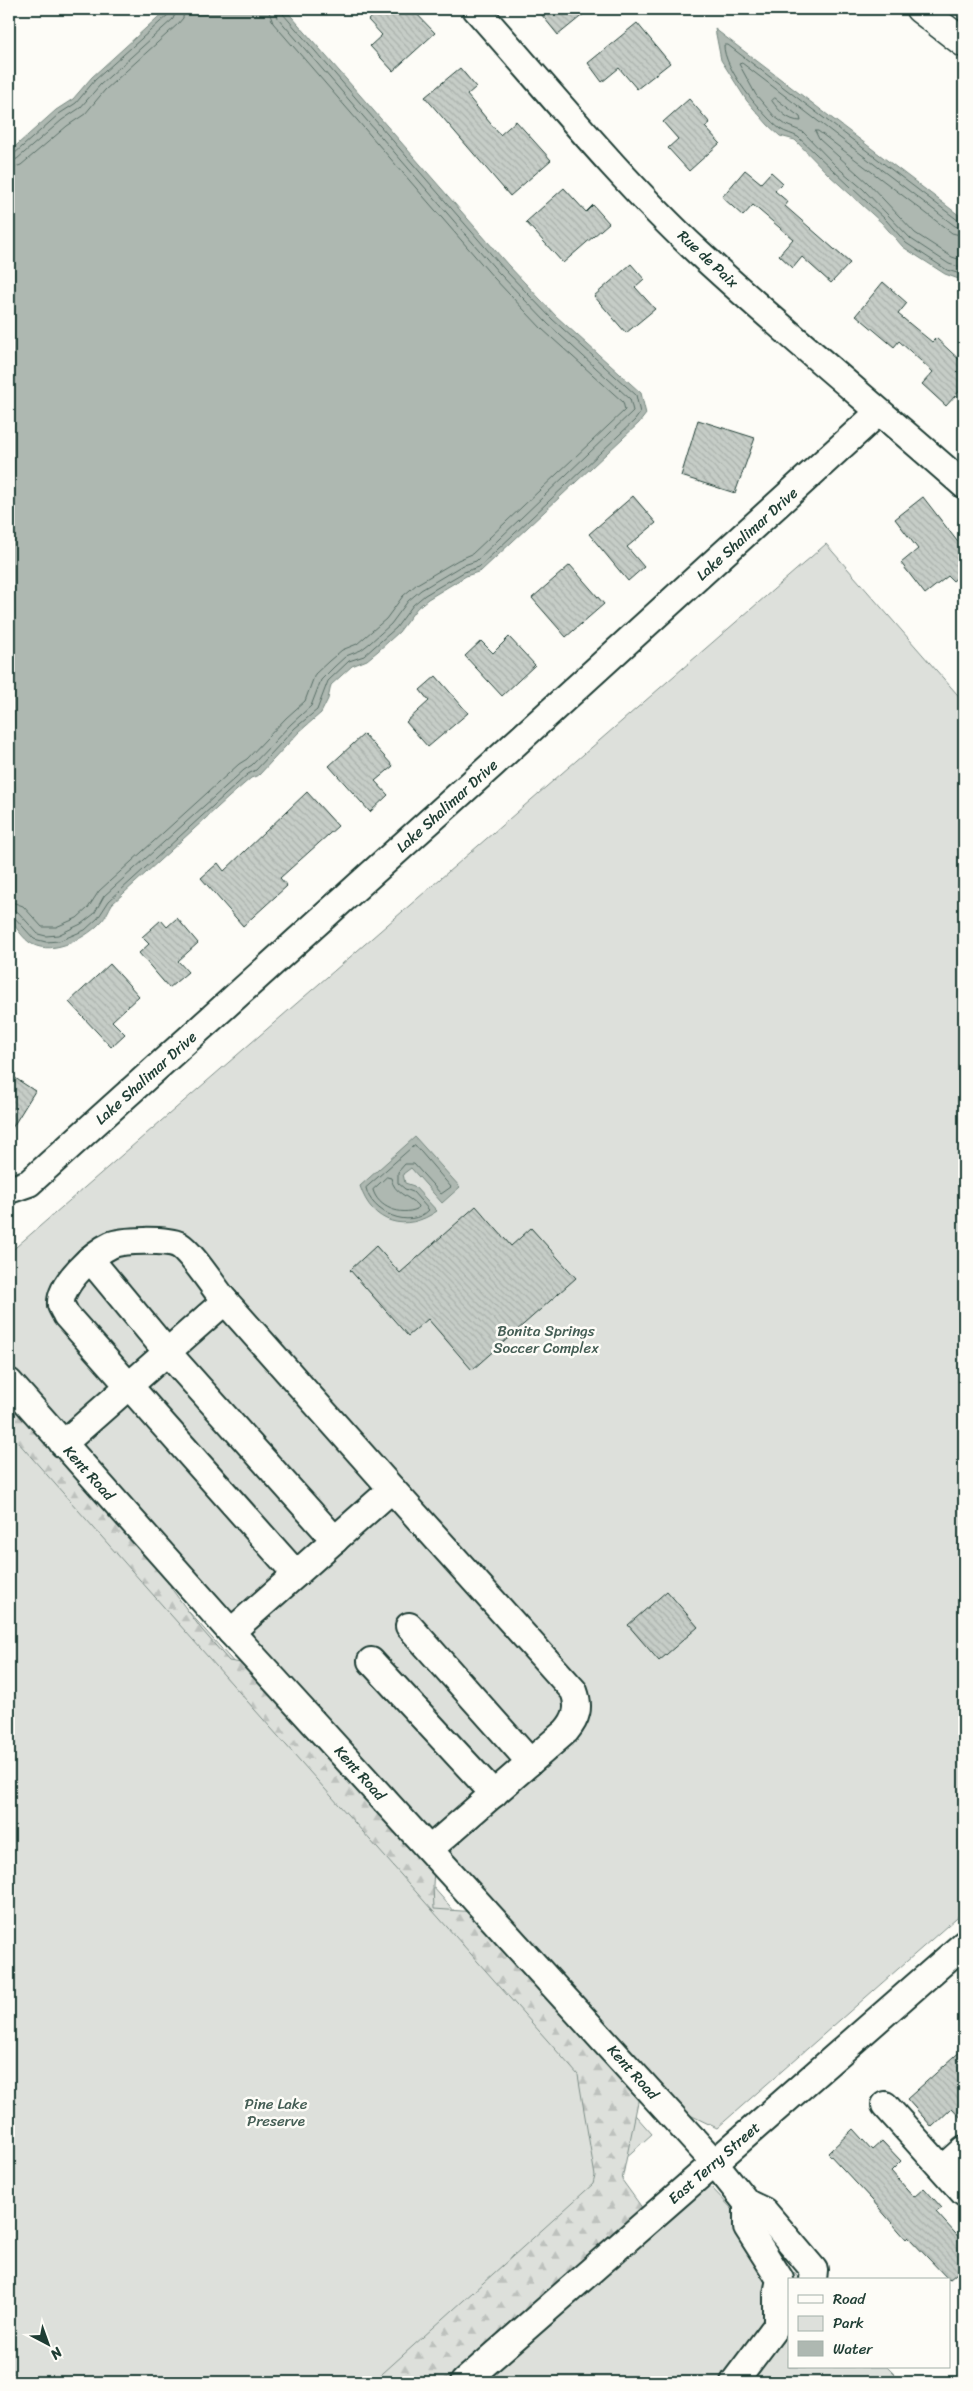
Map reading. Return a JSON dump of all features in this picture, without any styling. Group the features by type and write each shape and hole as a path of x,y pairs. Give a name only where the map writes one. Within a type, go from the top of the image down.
{"highway":[{"path":"920,9 964,43"}],"street":[{"name":"Rue de Paix","path":"476,9 599,147 697,251 878,412 964,485"},
{"name":"Lake Shalimar Drive","path":"9,1190 29,1183 66,1150 831,458 878,412"},
{"path":"296,1574 66,1315 61,1305 62,1294 73,1276 90,1259 111,1245 165,1241 178,1245 225,1301 574,1691 578,1708 572,1723 430,1849"},
{"path":"90,1259 167,1352 335,1540"},
{"path":"63,1444 225,1301"},
{"name":"Kent Road","path":"9,1382 232,1632 714,2162 747,2203 764,2211 814,2270 813,2278"},
{"path":"232,1632 392,1489"},
{"path":"409,1626 530,1762"},
{"path":"371,1661 494,1794"},
{"name":"East Terry Street","path":"464,2382 964,1944"},
{"path":"885,2105 964,2193"},
{"path":"943,2169 964,2150"},
{"path":"734,2382 783,2307 780,2279 748,2227 747,2203"}],"green space":[{"name":"Bonita Springs Soccer Complex","path":"826,544 964,702 964,1911 717,2128 690,2115 458,1869 9,1366 9,1253"},
{"path":"9,1401 164,1552 171,1588 202,1630 229,1661 259,1666 435,1855 434,1909 476,1912 640,2092 622,2180 643,2209 447,2382 373,2382 593,2184 595,2176 578,2075 9,1432"},
{"name":"Pine Lake Preserve","path":"9,1409 652,2134 375,2382 9,2382"},
{"path":"707,2183 799,2278 788,2278 788,2368 888,2368 902,2382 481,2382"}],"water":[{"path":"167,9 285,9 508,265 556,316 641,393 646,414 639,423 481,571 466,576 428,599 417,608 399,632 378,651 367,660 352,666 331,685 328,699 321,713 299,732 259,775 251,778 229,797 112,904 96,927 70,943 50,948 41,947 32,944 26,939 9,918 9,152 56,110 73,99 92,77"},
{"path":"715,29 964,219 964,281 945,274 903,247 882,223 829,175 795,140 780,136 768,125 747,101 721,60"},
{"path":"415,1137 460,1187 442,1203 411,1168 403,1174 405,1183 414,1186 437,1211 414,1222 402,1223 391,1221 373,1209 365,1199 360,1186"}],"building":[{"path":"381,9 412,9 435,33 393,71 370,46 382,35 368,20"},
{"path":"537,9 590,9 558,35"},
{"path":"637,23 670,63 637,89 619,68 602,82 588,63"},
{"path":"460,68 476,87 467,95 500,135 516,121 551,160 510,196 425,97"},
{"path":"689,99 710,123 705,127 720,143 689,171 668,148 678,139 663,122"},
{"path":"745,170 761,183 771,172 783,183 775,191 788,202 785,206 850,263 831,283 802,257 793,268 779,255 793,239 753,205 743,216 722,197"},
{"path":"564,188 586,212 593,205 609,223 563,263 526,222"},
{"path":"631,264 644,279 635,287 655,309 626,333 594,296"},
{"path":"883,282 907,303 898,314 932,342 936,338 964,364 964,386 946,406 922,384 933,372 899,341 894,347 856,315"},
{"path":"698,420 755,438 735,493 681,476"},
{"path":"633,496 656,523 627,547 644,567 628,581 589,534"},
{"path":"923,497 964,550 964,572 953,581 948,576 925,594 901,563 918,549 895,519"},
{"path":"570,565 604,604 566,637 532,598"},
{"path":"509,637 535,665 502,696 465,656 481,641 493,653"},
{"path":"436,676 468,713 428,747 406,722 429,701 420,690"},
{"path":"364,734 393,766 375,781 388,795 370,812 329,766"},
{"path":"307,792 338,826 280,878 287,886 243,926 201,878 218,863 224,871"},
{"path":"177,918 198,943 178,961 188,972 169,988 139,953 149,944 142,937 161,920 167,927"},
{"path":"110,964 139,996 112,1021 125,1034 111,1047 69,1002"},
{"path":"9,1074 35,1091 9,1133"},
{"path":"476,1206 511,1246 531,1228 576,1278 472,1370 428,1319 408,1336 350,1270 376,1246 400,1273"},
{"path":"667,1591 698,1627 659,1661 628,1625"},
{"path":"964,2048 964,2121 952,2108 932,2127 907,2099"},
{"path":"853,2129 872,2150 882,2141 901,2161 891,2171 914,2197 924,2188 942,2208 936,2212 964,2243 964,2267 950,2279 947,2278 908,2237 906,2239 828,2153"}]}
